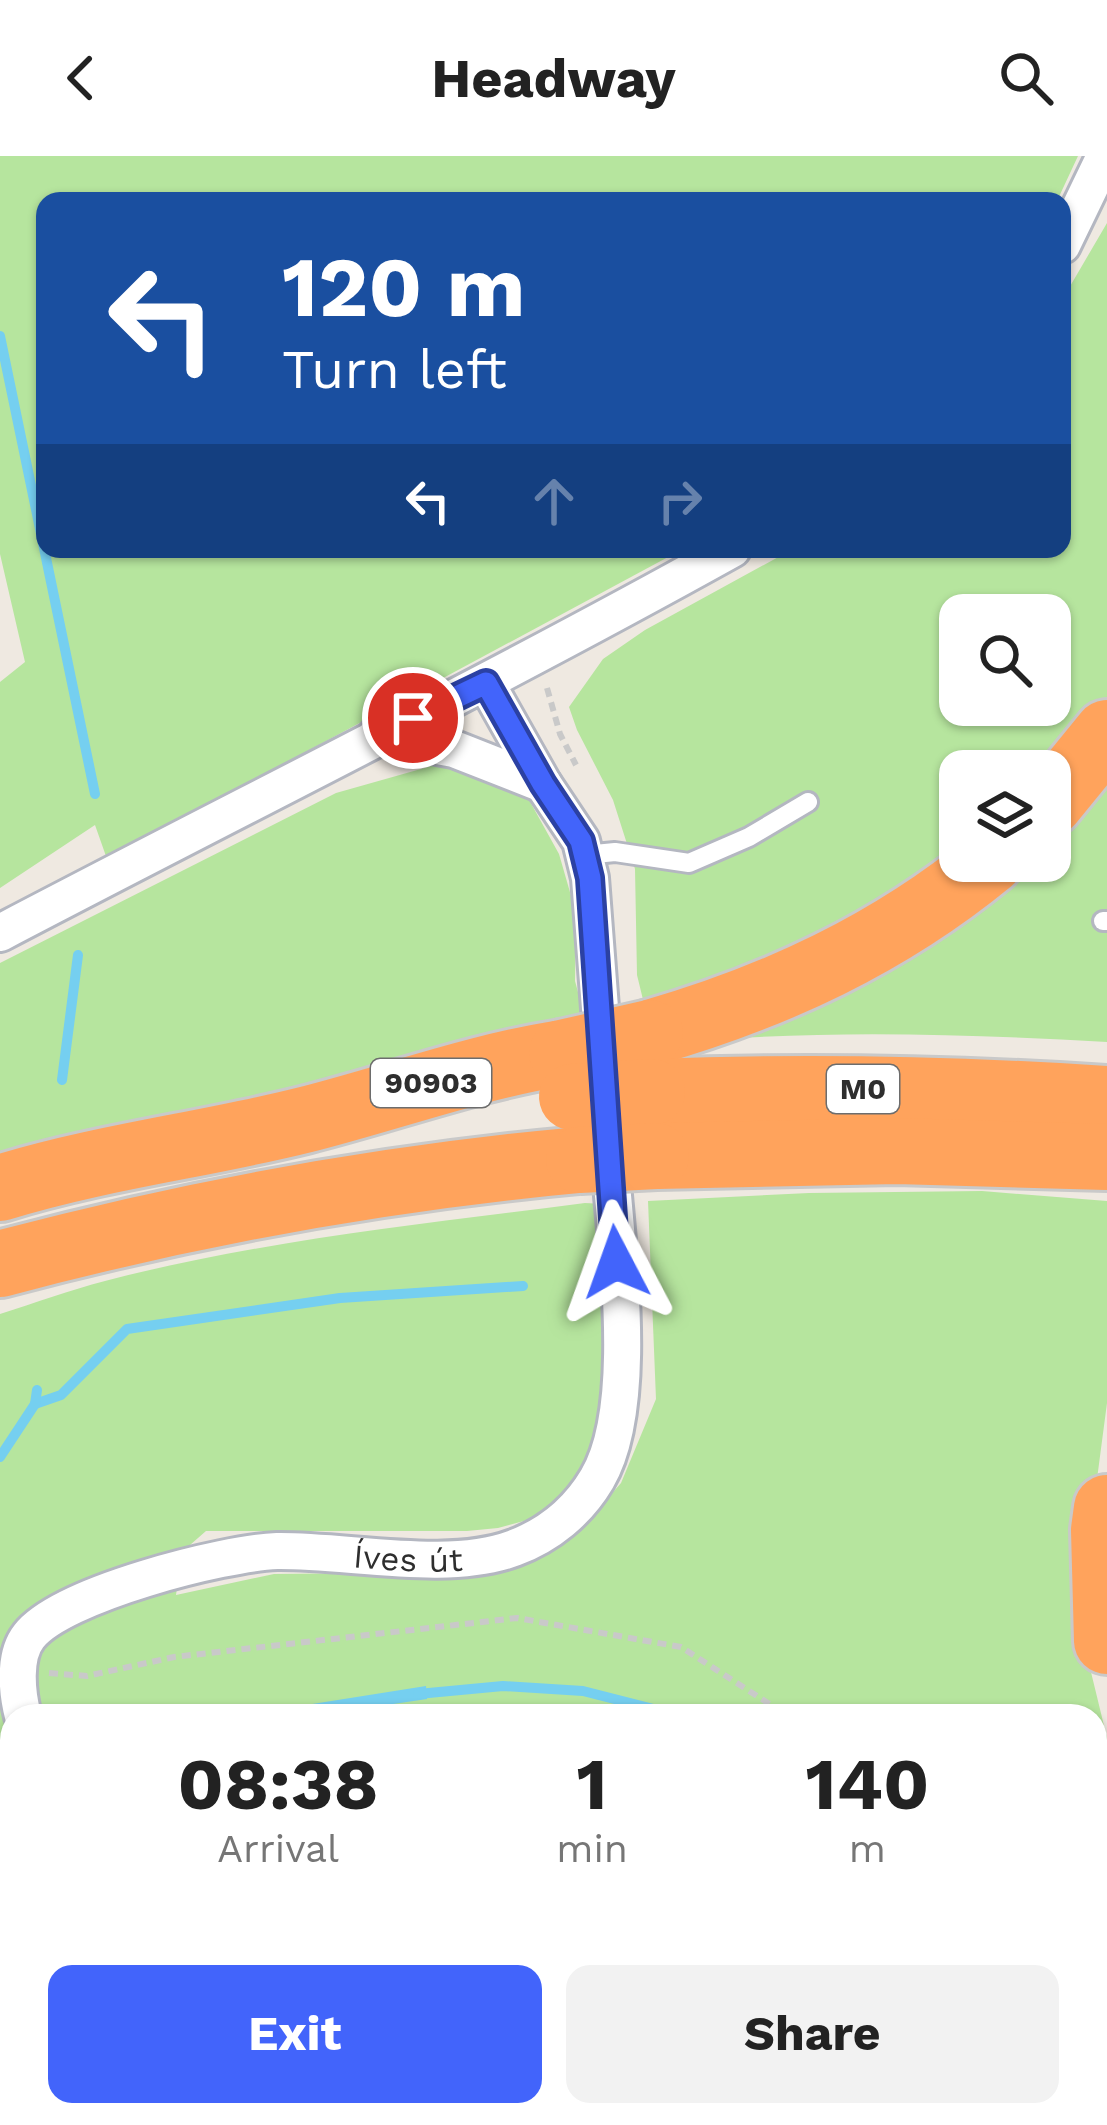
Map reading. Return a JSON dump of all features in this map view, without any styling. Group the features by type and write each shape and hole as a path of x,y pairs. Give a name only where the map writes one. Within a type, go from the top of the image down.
{"highway":[{"path":"1071,777 1107,733"},
{"path":"651,1063 755,999 856,953 917,917 963,882"},
{"name":"M0","path":"0,1188 303,1120 651,1063 772,1088 982,1090 1091,1134"},
{"name":"M0","path":"0,1264 187,1216 387,1182 579,1160 897,1151 1091,1134"},
{"path":"1107,1508 1107,1641"}],"street":[{"path":"1071,228 1105,156"},
{"path":"0,932 486,683 715,558"},
{"path":"486,683 585,855"},
{"path":"377,735 454,749 543,784"},
{"name":"Íves út","path":"18,1664 29,1636 77,1604 170,1570 274,1551 403,1558 481,1556 513,1549 579,1506 613,1445 620,1407 621,1346 601,1003 585,855"},
{"path":"18,1664 21,1704"}],"lane":[{"path":"585,855 615,852 689,863 749,837 808,802"}],"path":[{"path":"18,1664 37,1672 87,1676 175,1657 517,1618 681,1647 769,1704"}],"green space":[{"path":"0,156 1078,156 1061,192 36,192 36,558 666,558 107,859 95,825 0,888 0,682 25,662 0,554"},
{"path":"1107,223 1107,716 1071,751 939,750 939,876 647,1016 637,975 635,869 613,800 569,707 603,659 645,630 777,558 1071,558 1071,285"},
{"path":"435,765 483,773 528,798 559,854 576,913 575,981 588,1029 0,1156 0,963 336,793"},
{"path":"1107,770 1107,1042 916,1034 726,1039 998,882 1071,882 1071,816"},
{"path":"982,1191 1107,1201 1107,1403 1087,1555 1090,1668 1099,1704 0,1704 0,1314 105,1281 224,1254 404,1226 604,1204 616,1347 594,1470 539,1517 498,1528 206,1531 182,1552 176,1595 274,1574 474,1572 559,1542 588,1521 621,1483 656,1399 648,1201"}],"water":[{"path":"426,1686 427,1699 313,1704"}],"waterway":[{"path":"0,336 36,510"},
{"path":"46,558 95,794"},
{"path":"62,1080 78,955"},
{"path":"35,1404 61,1395 127,1329 340,1298 523,1286"},
{"path":"0,1457 35,1404 37,1390"},
{"path":"418,1694 503,1686 583,1691 634,1704"}],"route":[{"path":"413,718 486,683 581,841 590,878 598,961 616,1262"}]}
